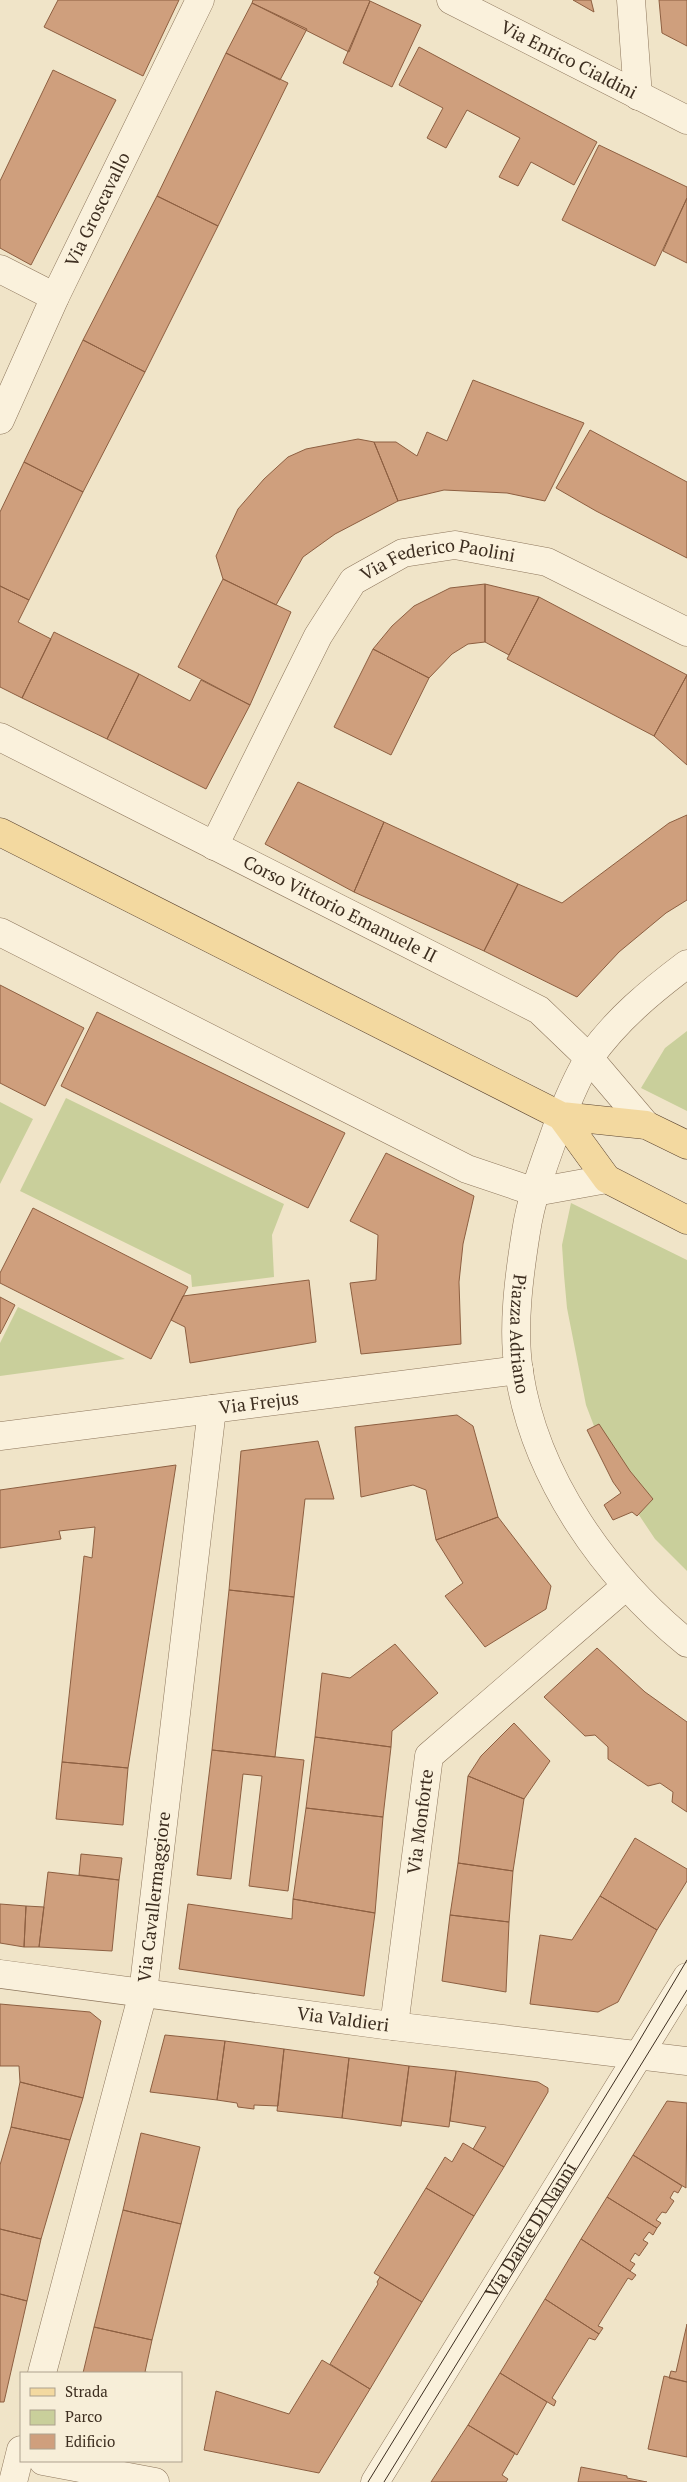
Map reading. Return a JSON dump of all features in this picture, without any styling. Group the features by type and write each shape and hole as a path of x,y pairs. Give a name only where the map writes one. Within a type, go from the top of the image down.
{"main road":[{"name":"Corso Vittorio Emanuele II","path":"0,832 561,1116 646,1125 687,1145"},
{"name":"Corso Vittorio Emanuele II","path":"561,1116 607,1179 687,1220"}],"street":[{"name":"Via Groscavallo","path":"0,420 55,297 200,0"},
{"name":"Via Enrico Cialdini","path":"451,0 687,120"},
{"path":"631,0 638,96"},
{"path":"0,269 55,297"},
{"name":"Via Federico Paolini","path":"214,846 318,636 353,581 404,553 455,545 547,562 687,632"},
{"name":"Corso Vittorio Emanuele II","path":"0,737 539,1010 589,1058 646,1125"},
{"path":"0,932 467,1169 534,1192 607,1179"},
{"name":"Piazza Adriano","path":"687,964 661,983 623,1017 589,1058 561,1116 534,1192 526,1231 517,1306 519,1370 527,1408 539,1446 560,1488 594,1548 626,1586 662,1623 687,1643"},
{"name":"Via Frejus","path":"0,1436 519,1370"},
{"name":"Via Cavallermaggiore","path":"42,2372 143,1993 212,1409"},
{"name":"Via Monforte","path":"394,2026 429,1756 626,1586"},
{"name":"Via Valdieri","path":"0,1974 394,2026 687,2061"},
{"name":"Via Dante Di Nanni","path":"375,2482 687,1977"},
{"path":"32,2462 155,2482"}],"green space":[{"path":"687,1031 687,1111 641,1088 665,1048"},
{"path":"66,1098 284,1204 272,1235 274,1277 192,1287 191,1275 20,1191"},
{"path":"0,1102 33,1119 0,1184"},
{"path":"571,1203 687,1260 687,1571 655,1539 613,1476 586,1405 567,1308 564,1275 562,1245"},
{"path":"18,1307 125,1359 0,1376 0,1343"}],"building":[{"path":"58,0 179,0 143,76 44,27"},
{"path":"253,0 370,1 349,52 252,3"},
{"path":"573,0 591,0 594,12"},
{"path":"659,0 687,0 687,46 662,33"},
{"path":"370,1 421,25 392,87 343,63"},
{"path":"252,3 307,29 280,80 226,53"},
{"path":"419,47 597,142 574,185 531,162 518,186 499,177 520,138 467,110 446,148 427,138 443,108 399,85"},
{"path":"226,53 288,83 218,226 157,196"},
{"path":"53,70 116,100 31,265 0,248 0,181"},
{"path":"599,145 687,187 687,198 655,266 562,220"},
{"path":"157,196 218,226 145,372 83,340"},
{"path":"687,198 687,263 663,251"},
{"path":"83,340 145,372 83,492 24,462"},
{"path":"473,380 584,423 545,501 507,493 444,490 398,501 374,442 396,442 417,456 427,432 447,441"},
{"path":"590,430 687,482 687,558 556,488"},
{"path":"358,439 374,442 398,501 335,534 303,557 276,605 223,579 216,556 238,509 264,479 288,457 306,449"},
{"path":"24,462 83,492 29,600 0,586 0,512"},
{"path":"223,579 291,612 250,705 178,667"},
{"path":"485,584 485,642 468,644 452,654 429,678 373,649 392,626 414,606 450,588"},
{"path":"485,584 539,597 509,655 485,642"},
{"path":"0,586 29,600 18,622 51,639 22,698 0,687"},
{"path":"539,597 687,675 654,736 507,659"},
{"path":"54,632 139,674 107,739 22,698"},
{"path":"373,649 429,678 391,755 334,727"},
{"path":"139,674 190,701 201,680 250,705 206,789 107,739"},
{"path":"687,675 687,765 654,736"},
{"path":"298,782 384,822 354,892 265,844"},
{"path":"687,815 687,900 666,913 619,952 577,997 484,951 518,884 562,903 669,823"},
{"path":"384,822 518,884 484,951 354,892"},
{"path":"0,985 84,1028 45,1106 0,1083"},
{"path":"97,1012 345,1133 308,1208 61,1086"},
{"path":"386,1153 474,1196 463,1244 459,1282 461,1344 361,1354 350,1283 376,1280 378,1235 350,1221"},
{"path":"33,1208 188,1287 151,1359 0,1283 0,1273"},
{"path":"309,1280 316,1342 190,1363 185,1327 171,1320 183,1296"},
{"path":"0,1297 15,1305 0,1334"},
{"path":"457,1415 473,1426 498,1517 436,1540 426,1490 413,1485 361,1497 355,1427"},
{"path":"599,1424 630,1471 653,1499 637,1516 632,1512 613,1520 604,1505 621,1493 613,1482 587,1430"},
{"path":"318,1441 334,1499 305,1499 294,1597 229,1590 241,1451"},
{"path":"176,1465 128,1768 62,1762 84,1556 92,1558 95,1527 59,1531 61,1539 0,1548 0,1490"},
{"path":"498,1517 551,1586 546,1609 485,1647 445,1596 463,1583 436,1540"},
{"path":"229,1590 294,1597 275,1757 212,1750"},
{"path":"395,1644 438,1693 392,1731 391,1747 315,1737 322,1673 350,1678"},
{"path":"597,1648 645,1692 687,1722 687,1812 672,1802 673,1792 660,1783 648,1786 608,1759 608,1747 595,1735 585,1736 544,1697"},
{"path":"514,1723 550,1761 524,1799 468,1776 481,1756"},
{"path":"315,1737 391,1747 383,1817 306,1808"},
{"path":"212,1750 304,1760 288,1891 249,1886 262,1776 243,1774 231,1879 197,1875"},
{"path":"62,1762 128,1768 123,1825 56,1819"},
{"path":"468,1776 524,1799 513,1871 458,1863"},
{"path":"306,1808 383,1817 375,1913 293,1899"},
{"path":"635,1838 687,1869 687,1881 657,1930 600,1896"},
{"path":"81,1854 122,1858 119,1880 79,1875"},
{"path":"458,1863 513,1871 509,1922 450,1915"},
{"path":"48,1872 119,1880 112,1951 39,1947"},
{"path":"600,1896 657,1930 618,2002 598,2012 530,2004 540,1935 572,1940"},
{"path":"293,1899 375,1913 364,1996 179,1969 188,1904 292,1919"},
{"path":"0,1904 26,1906 24,1947 0,1943"},
{"path":"26,1906 44,1907 39,1947 24,1947"},
{"path":"450,1915 509,1922 506,1992 442,1981"},
{"path":"0,2004 90,2012 101,2021 83,2098 20,2082 19,2066 0,2066"},
{"path":"165,2035 225,2041 217,2100 150,2092"},
{"path":"225,2041 284,2049 278,2106 254,2105 254,2109 238,2107 237,2103 217,2100"},
{"path":"284,2049 349,2058 342,2118 277,2111"},
{"path":"349,2058 409,2066 401,2126 342,2118"},
{"path":"409,2066 456,2071 449,2127 402,2121"},
{"path":"456,2071 538,2082 548,2088 548,2092 504,2167 473,2149 486,2127 450,2121"},
{"path":"20,2082 83,2098 70,2140 11,2127"},
{"path":"667,2101 687,2103 686,2188 633,2155"},
{"path":"11,2127 70,2140 41,2239 0,2229 0,2165"},
{"path":"141,2133 200,2147 181,2224 123,2210"},
{"path":"463,2143 504,2167 474,2216 426,2188 445,2157 452,2162"},
{"path":"633,2155 682,2186 678,2193 674,2191 670,2198 674,2201 666,2213 662,2212 656,2220 661,2223 657,2228 607,2197"},
{"path":"426,2188 474,2216 422,2302 374,2273"},
{"path":"607,2197 657,2228 653,2235 649,2232 643,2240 648,2243 639,2256 635,2253 630,2261 635,2264 630,2271 581,2239"},
{"path":"123,2210 181,2224 152,2340 94,2327"},
{"path":"0,2229 41,2239 27,2301 0,2294"},
{"path":"581,2239 636,2275 632,2280 628,2278 598,2326 603,2328 599,2334 545,2299"},
{"path":"380,2277 422,2302 370,2389 330,2364 378,2284 377,2282"},
{"path":"0,2294 27,2301 4,2402 0,2402"},
{"path":"545,2299 599,2334 595,2340 589,2338 552,2398 556,2401 554,2406 500,2373"},
{"path":"687,2324 687,2382 669,2378 671,2371 676,2372"},
{"path":"94,2327 152,2340 145,2372 83,2372"},
{"path":"322,2360 370,2389 319,2473 204,2450 216,2391 289,2414"},
{"path":"500,2373 547,2402 517,2455 468,2425"},
{"path":"664,2376 687,2382 687,2457 648,2449"},
{"path":"468,2425 515,2453 502,2475 508,2479 506,2482 431,2482"},
{"path":"581,2467 627,2476 627,2478 647,2482 578,2482"}],"tram line":[{"path":"368,2482 632,2053 687,1960"},
{"path":"384,2482 687,1990"}]}
